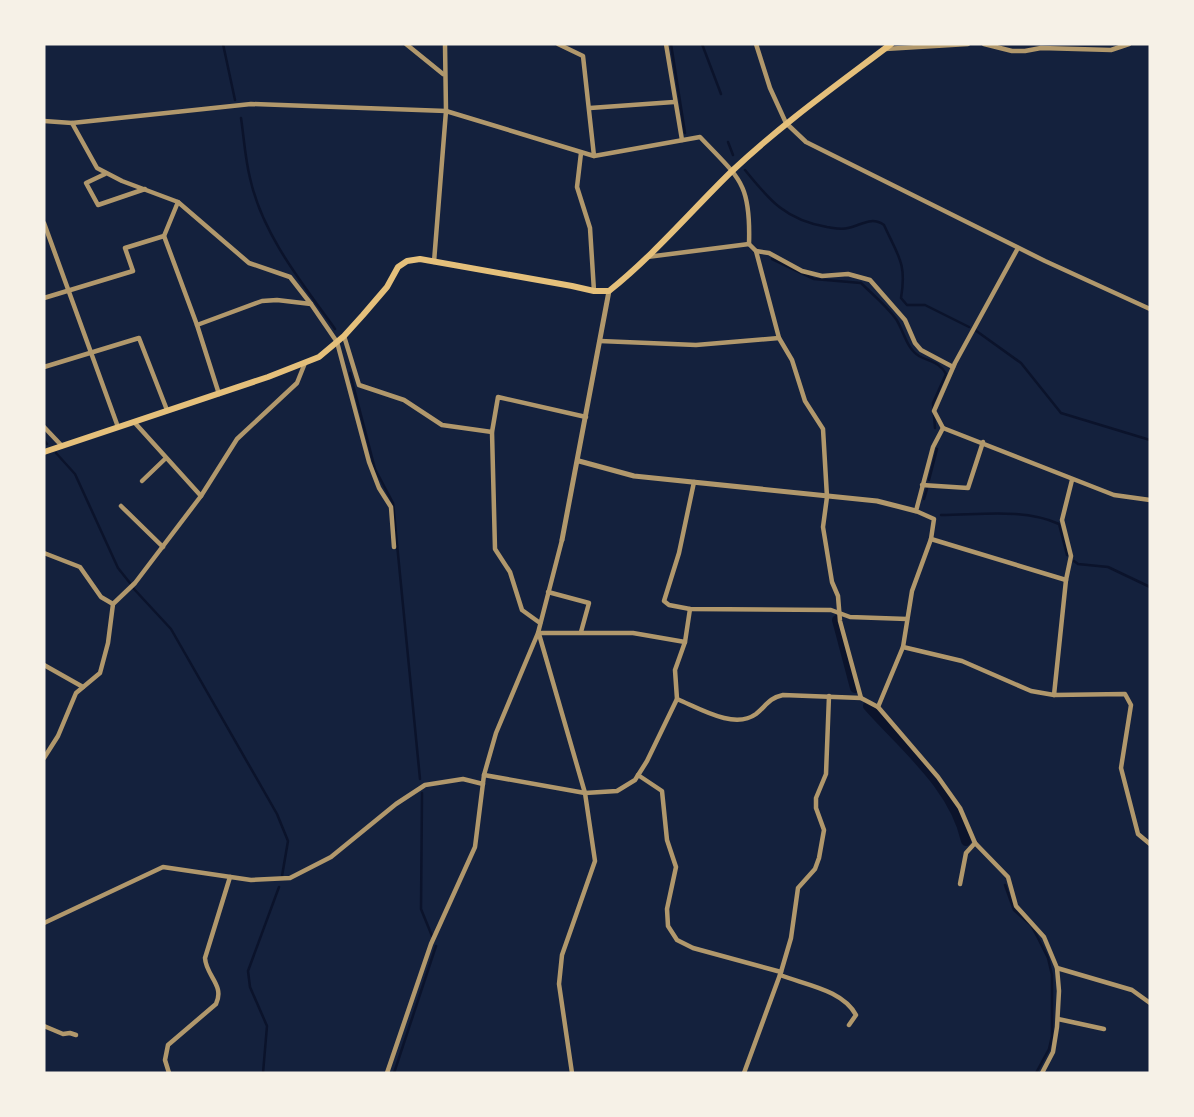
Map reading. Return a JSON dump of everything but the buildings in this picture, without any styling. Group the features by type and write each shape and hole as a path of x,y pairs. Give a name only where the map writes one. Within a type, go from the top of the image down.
{"main road":[{"path":"44,452 219,394 319,357 344,336 387,287 398,267 407,261 420,259 594,291 609,291 646,258 732,171 786,123 891,44"}],"street":[{"path":"406,44 444,75"},
{"path":"433,262 446,111 445,44"},
{"path":"558,44 583,56 594,156"},
{"path":"666,44 682,141"},
{"path":"756,44 786,123 806,142 1019,248 1150,309"},
{"path":"884,49 968,44"},
{"path":"984,44 1012,51 1041,48 1111,50 1129,44"},
{"path":"590,107 674,102"},
{"path":"44,121 72,123 251,104 446,111 594,156 700,137 743,186 748,199 749,244 756,251 779,338 792,360 804,401 823,429 827,497 823,527 832,582 838,596 840,621 861,698"},
{"path":"72,123 97,168 178,202 249,263 290,277 311,304 337,342 369,462 379,488 391,507 394,547"},
{"path":"581,153 577,187 590,228 594,291"},
{"path":"106,174 86,183 97,205 145,189"},
{"path":"178,202 164,236 219,394"},
{"path":"44,224 118,426"},
{"path":"44,298 132,271 125,248 164,236"},
{"path":"646,258 749,244"},
{"path":"1019,248 953,367 934,411 943,428 1114,495 1150,500"},
{"path":"756,251 769,253 812,274 848,274 870,280 905,320 921,350 953,367"},
{"path":"387,1073 431,944 475,847 484,775 496,733 538,633 579,461 609,291"},
{"path":"197,325 262,301 311,304"},
{"path":"344,336 359,386 404,400 442,425 492,432"},
{"path":"44,368 139,338 167,411"},
{"path":"600,341 696,345 779,338"},
{"path":"45,755 58,736 76,693 100,673 108,643 113,604 135,583 163,547 201,496 237,439 297,383 305,363"},
{"path":"540,622 522,610 510,572 495,549 492,432 498,397 587,417"},
{"path":"135,423 201,496"},
{"path":"44,427 62,446"},
{"path":"916,511 933,447 943,428"},
{"path":"922,485 968,488 983,442"},
{"path":"142,481 166,458"},
{"path":"579,461 634,476 877,501 916,511 934,519 931,539 912,591 903,647 878,708"},
{"path":"1054,695 1071,556 1062,520 1072,480"},
{"path":"694,482 679,553 664,601 669,605 690,609 766,608 840,612 850,617 907,619"},
{"path":"121,506 163,547"},
{"path":"931,539 1066,580"},
{"path":"44,553 80,567 101,597 113,604"},
{"path":"548,592 589,603 581,632"},
{"path":"484,775 585,793 617,791 635,780 677,699 676,670 685,642 690,609"},
{"path":"538,633 633,633 685,642"},
{"path":"538,633 585,793 595,862 562,955 559,984 572,1073"},
{"path":"903,647 962,661 1031,691 1054,695 1125,694 1131,705 1121,768 1138,834 1150,844"},
{"path":"44,665 83,687"},
{"path":"744,1073 781,974 791,938 798,888 815,869 824,831 816,808 816,798 826,774 829,696"},
{"path":"677,699 731,720 744,721 774,697 861,698 878,708 938,777 960,808 975,843 1008,877 1016,906 1044,937 1057,968 1058,1019 1053,1052 1042,1073"},
{"path":"638,775 662,791 667,840 676,867 667,909 668,926 677,940 693,948 781,974 842,998 856,1015 849,1025"},
{"path":"44,923 163,867 251,880 290,878 331,857 396,803 425,785 463,779 483,784"},
{"path":"960,884 966,853 975,843"},
{"path":"169,1073 165,1060 168,1045 216,1004 220,996 219,987 205,967 205,958 230,877"},
{"path":"1057,968 1132,990 1150,1003"},
{"path":"1058,1019 1104,1029"},
{"path":"44,1026 63,1034 76,1035"}],"waterway":[{"path":"223,44 235,100"},
{"path":"671,44 685,133"},
{"path":"702,44 721,94"},
{"path":"241,118 248,170 264,219 297,276 335,329"},
{"path":"728,142 733,155"},
{"path":"745,170 771,200 800,220 840,229 871,221 884,225 902,268 901,298 907,305 925,305 969,327"},
{"path":"772,259 814,279 861,283 883,304 896,319 915,353 938,365 946,374 933,403 935,428"},
{"path":"975,330 1021,363 1061,413 1150,440"},
{"path":"350,373 375,469 393,503 420,779"},
{"path":"44,440 47,444"},
{"path":"929,480 937,449"},
{"path":"56,453 75,474 118,568 130,583"},
{"path":"924,499 927,489"},
{"path":"941,515 1016,514 1045,519 1059,524 1067,555"},
{"path":"1074,561 1078,564 1108,567 1150,587"},
{"path":"134,589 171,629 277,814 288,841 282,876"},
{"path":"837,620 855,688"},
{"path":"868,706 939,785 951,802 966,841"},
{"path":"422,793 421,909 432,936"},
{"path":"1005,885 1014,910 1031,925 1038,938 1048,958 1052,975 1052,1036 1049,1049 1036,1073"},
{"path":"263,1073 267,1026 250,987 248,971 279,887"},
{"path":"394,1073 436,946"}]}
